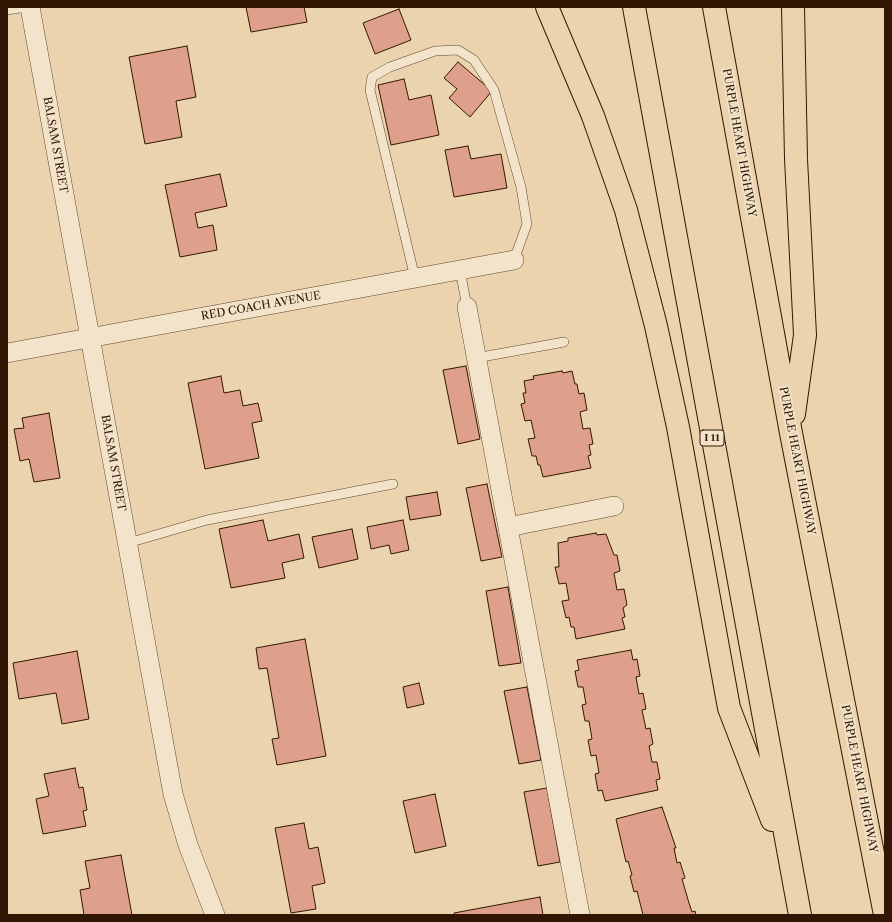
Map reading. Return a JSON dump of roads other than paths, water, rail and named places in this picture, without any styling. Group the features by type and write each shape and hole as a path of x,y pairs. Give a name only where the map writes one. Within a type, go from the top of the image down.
{"highway":[{"path":"547,7 593,116 626,210 656,326 678,427 729,708 791,869"},
{"name":"I 11","path":"634,7 800,915"},
{"name":"PURPLE HEART HIGHWAY","path":"714,7 792,433 885,915"},
{"path":"792,433 805,335 796,160 793,7"}],"street":[{"name":"BALSAM STREET","path":"30,7 173,794 188,845 215,915"},
{"name":"RED COACH AVENUE","path":"7,353 514,260"},
{"path":"466,307 580,915"},
{"path":"508,527 614,506"}],"lane":[{"path":"7,10 26,7"},
{"path":"415,278 370,90 372,77 390,68 435,51 458,50 474,60 494,90 521,187 527,224 514,260"},
{"path":"460,270 466,307"},
{"path":"476,358 564,342"},
{"path":"128,542 207,520 394,484"}]}
